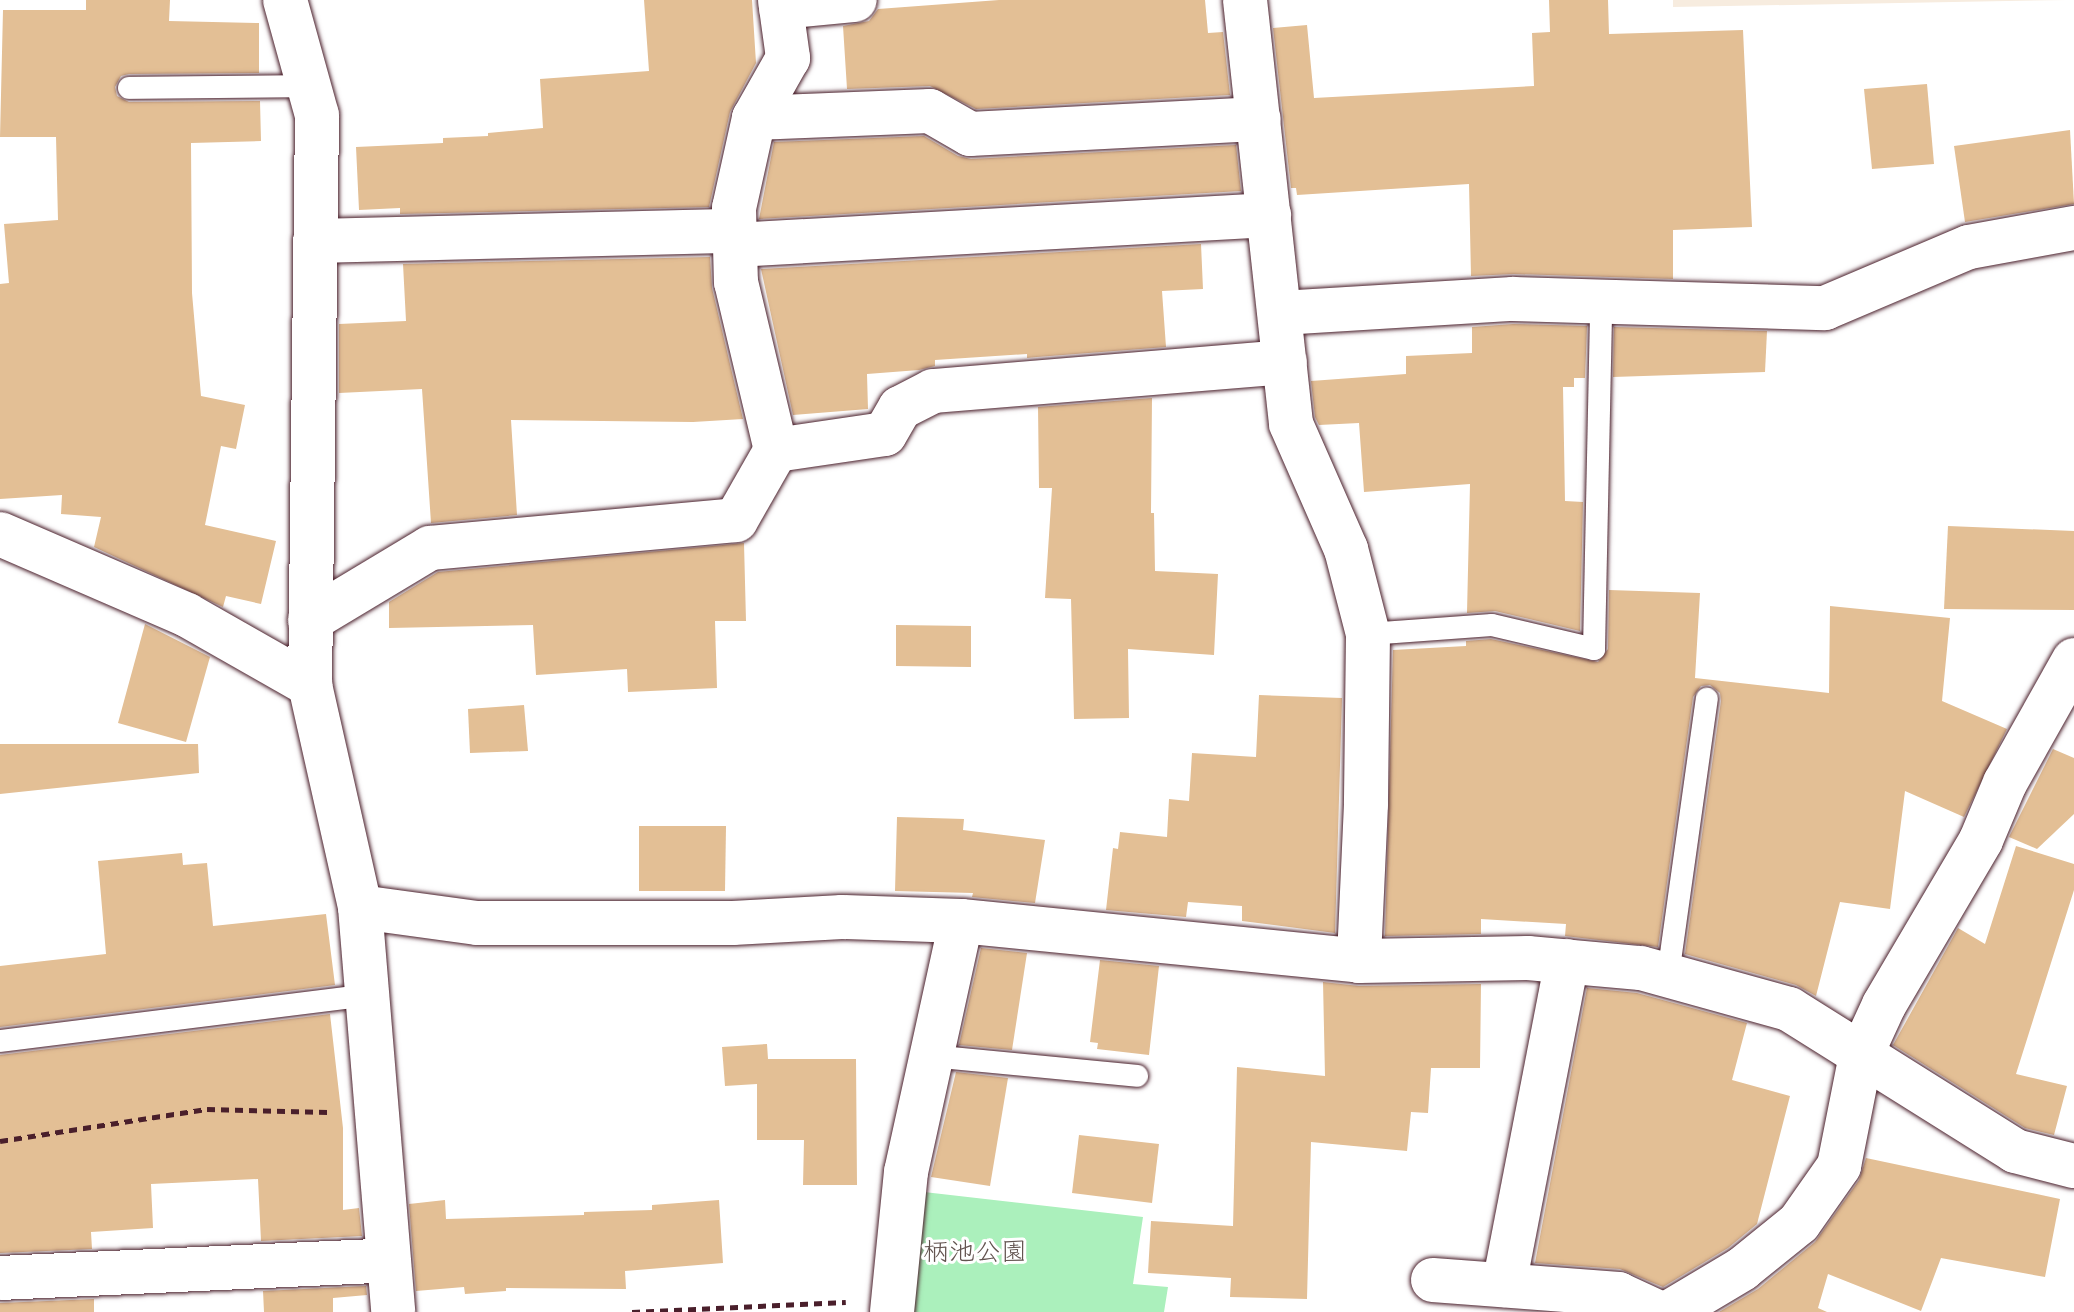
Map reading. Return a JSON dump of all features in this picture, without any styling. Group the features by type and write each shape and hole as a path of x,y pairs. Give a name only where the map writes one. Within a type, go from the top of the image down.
{"street":[{"path":"285,0 317,115 310,685 360,907 393,1312"},
{"path":"310,620 430,548 736,520 776,450 736,282 734,208 754,118 788,58 780,4 855,0"},
{"path":"1245,0 1291,424 1346,549 1368,634 1366,804 1359,961"},
{"path":"754,118 930,111 970,134 1259,119"},
{"path":"315,241 735,238 1269,215"},
{"path":"1281,313 1513,299 1825,308 1969,247 2074,228"},
{"path":"776,450 885,434 900,408 933,391 1285,362"},
{"path":"2,539 187,615 310,685"},
{"path":"1670,1312 1742,1269 1799,1223 1839,1166 1861,1055 1884,1005 1981,840 2005,783 2074,660"},
{"path":"360,907 477,923 733,923 842,917 961,921 1359,961 1528,958 1641,968 1789,1009 2015,1151 2074,1166"},
{"path":"893,1306 906,1172 961,921"},
{"path":"1504,1285 1567,961"},
{"path":"0,1278 389,1260"},
{"path":"1433,1280 1618,1294 1657,1312"}],"lane":[{"path":"129,88 308,86"},
{"path":"1368,634 1492,625 1594,649 1601,302"},
{"path":"1668,975 1707,699"},
{"path":"0,1041 367,995"},
{"path":"931,1056 1137,1076"}],"path":[{"path":"0,1141 207,1109 377,1112"},
{"path":"632,1312 893,1306"}],"shaded area":[{"path":"1673,0 2067,0 1673,7"}],"green space":[{"name":"柄池公園","path":"924,1192 1143,1217 1133,1284 1168,1287 1164,1312 912,1312"}],"building":[{"path":"86,0 170,0 169,21 259,23 259,73 129,74 121,76 115,87 117,96 129,102 260,101 261,141 191,143 192,293 201,396 245,405 236,449 221,446 205,525 276,541 261,604 226,596 223,607 94,547 101,517 61,514 62,495 0,499 0,284 9,283 4,224 58,220 56,137 0,137 3,10 86,10"},
{"path":"644,0 752,0 756,63 730,112 709,207 400,214 400,208 359,210 356,147 443,143 443,138 488,136 488,133 543,128 540,79 649,71"},
{"path":"999,0 1205,0 1208,33 1223,32 1230,95 976,109 930,86 847,89 843,26 869,21 878,9"},
{"path":"1549,0 1608,0 1609,34 1743,30 1752,227 1673,230 1673,279 1514,274 1471,276 1469,184 1297,195 1296,188 1291,188 1273,28 1307,25 1314,98 1534,86 1532,33 1550,32"},
{"path":"1927,84 1934,164 1872,169 1864,89"},
{"path":"2070,130 2074,204 1965,222 1954,146"},
{"path":"924,136 958,156 971,159 1236,145 1241,191 759,219 774,142"},
{"path":"1201,244 1203,289 1162,291 1166,347 1027,358 1027,354 935,360 935,366 919,370 867,374 868,409 793,415 761,269"},
{"path":"710,257 712,288 743,419 693,422 511,420 517,515 431,523 422,389 339,393 339,324 406,321 403,264"},
{"path":"1513,324 1587,326 1585,378 1574,378 1574,387 1563,387 1565,501 1583,502 1580,631 1495,611 1467,613 1470,484 1364,492 1359,423 1319,425 1315,417 1311,381 1406,374 1406,356 1472,353 1472,327"},
{"path":"1614,327 1767,331 1765,372 1613,377"},
{"path":"1152,398 1151,513 1154,513 1155,571 1218,574 1214,655 1128,649 1129,718 1074,719 1071,599 1045,598 1052,488 1039,488 1038,407"},
{"path":"1948,526 2074,531 2074,610 1944,609"},
{"path":"744,543 746,621 715,621 717,688 628,692 627,669 536,675 533,625 389,628 389,602 438,572"},
{"path":"1609,590 1700,593 1695,678 1829,693 1830,606 1950,618 1942,701 2007,729 1964,817 1905,791 1890,909 1840,902 1816,996 1796,985 1685,954 1721,701 1720,693 1710,685 1701,686 1693,697 1658,947 1565,936 1566,924 1481,919 1481,934 1385,936 1393,650 1466,646 1466,641 1491,639 1598,662 1608,649"},
{"path":"145,624 210,657 186,742 118,723"},
{"path":"896,625 971,626 971,667 896,666"},
{"path":"1259,695 1342,698 1335,933 1242,921 1242,906 1188,902 1186,917 1106,910 1113,848 1118,849 1120,832 1167,837 1169,799 1189,801 1192,753 1256,757"},
{"path":"524,705 528,751 470,753 468,709"},
{"path":"0,744 198,744 199,773 0,794"},
{"path":"2053,749 2074,758 2074,814 2037,849 2009,837"},
{"path":"897,817 964,819 963,830 1045,840 1035,903 972,897 973,893 895,891"},
{"path":"639,826 726,826 725,891 639,891"},
{"path":"2016,846 2074,864 2074,890 2016,1074 2067,1086 2054,1135 2025,1128 1893,1045 1958,928 1985,944"},
{"path":"182,853 183,865 207,863 213,926 326,914 335,985 0,1027 0,966 106,954 98,861"},
{"path":"981,948 1027,953 1012,1050 959,1045"},
{"path":"1100,960 1159,966 1149,1055 1097,1049 1098,1043 1090,1042"},
{"path":"1323,982 1359,986 1481,984 1480,1068 1431,1068 1428,1113 1411,1112 1407,1151 1311,1142 1307,1299 1230,1297 1231,1278 1148,1273 1151,1221 1233,1226 1237,1067 1325,1076"},
{"path":"1587,988 1637,993 1747,1023 1732,1080 1790,1096 1757,1224 1728,1248 1663,1287 1620,1269 1535,1263"},
{"path":"330,1014 343,1128 343,1210 359,1208 362,1236 261,1241 258,1179 151,1184 153,1228 91,1232 92,1249 0,1253 0,1055"},
{"path":"767,1044 768,1059 856,1059 857,1185 803,1185 804,1140 757,1140 757,1084 725,1086 722,1047"},
{"path":"956,1072 1008,1078 990,1186 931,1177"},
{"path":"1079,1135 1159,1144 1152,1203 1072,1193"},
{"path":"1866,1158 2060,1199 2045,1277 1941,1258 1921,1311 1828,1274 1818,1308 1827,1312 1719,1312 1758,1289 1815,1242 1859,1180"},
{"path":"445,1200 446,1219 584,1215 584,1212 652,1210 652,1205 719,1200 723,1263 625,1271 626,1289 506,1288 506,1291 465,1294 464,1287 416,1291 409,1204"},
{"path":"366,1286 367,1295 333,1298 333,1312 264,1312 263,1291"},
{"path":"94,1299 94,1312 0,1312 0,1303"}]}
